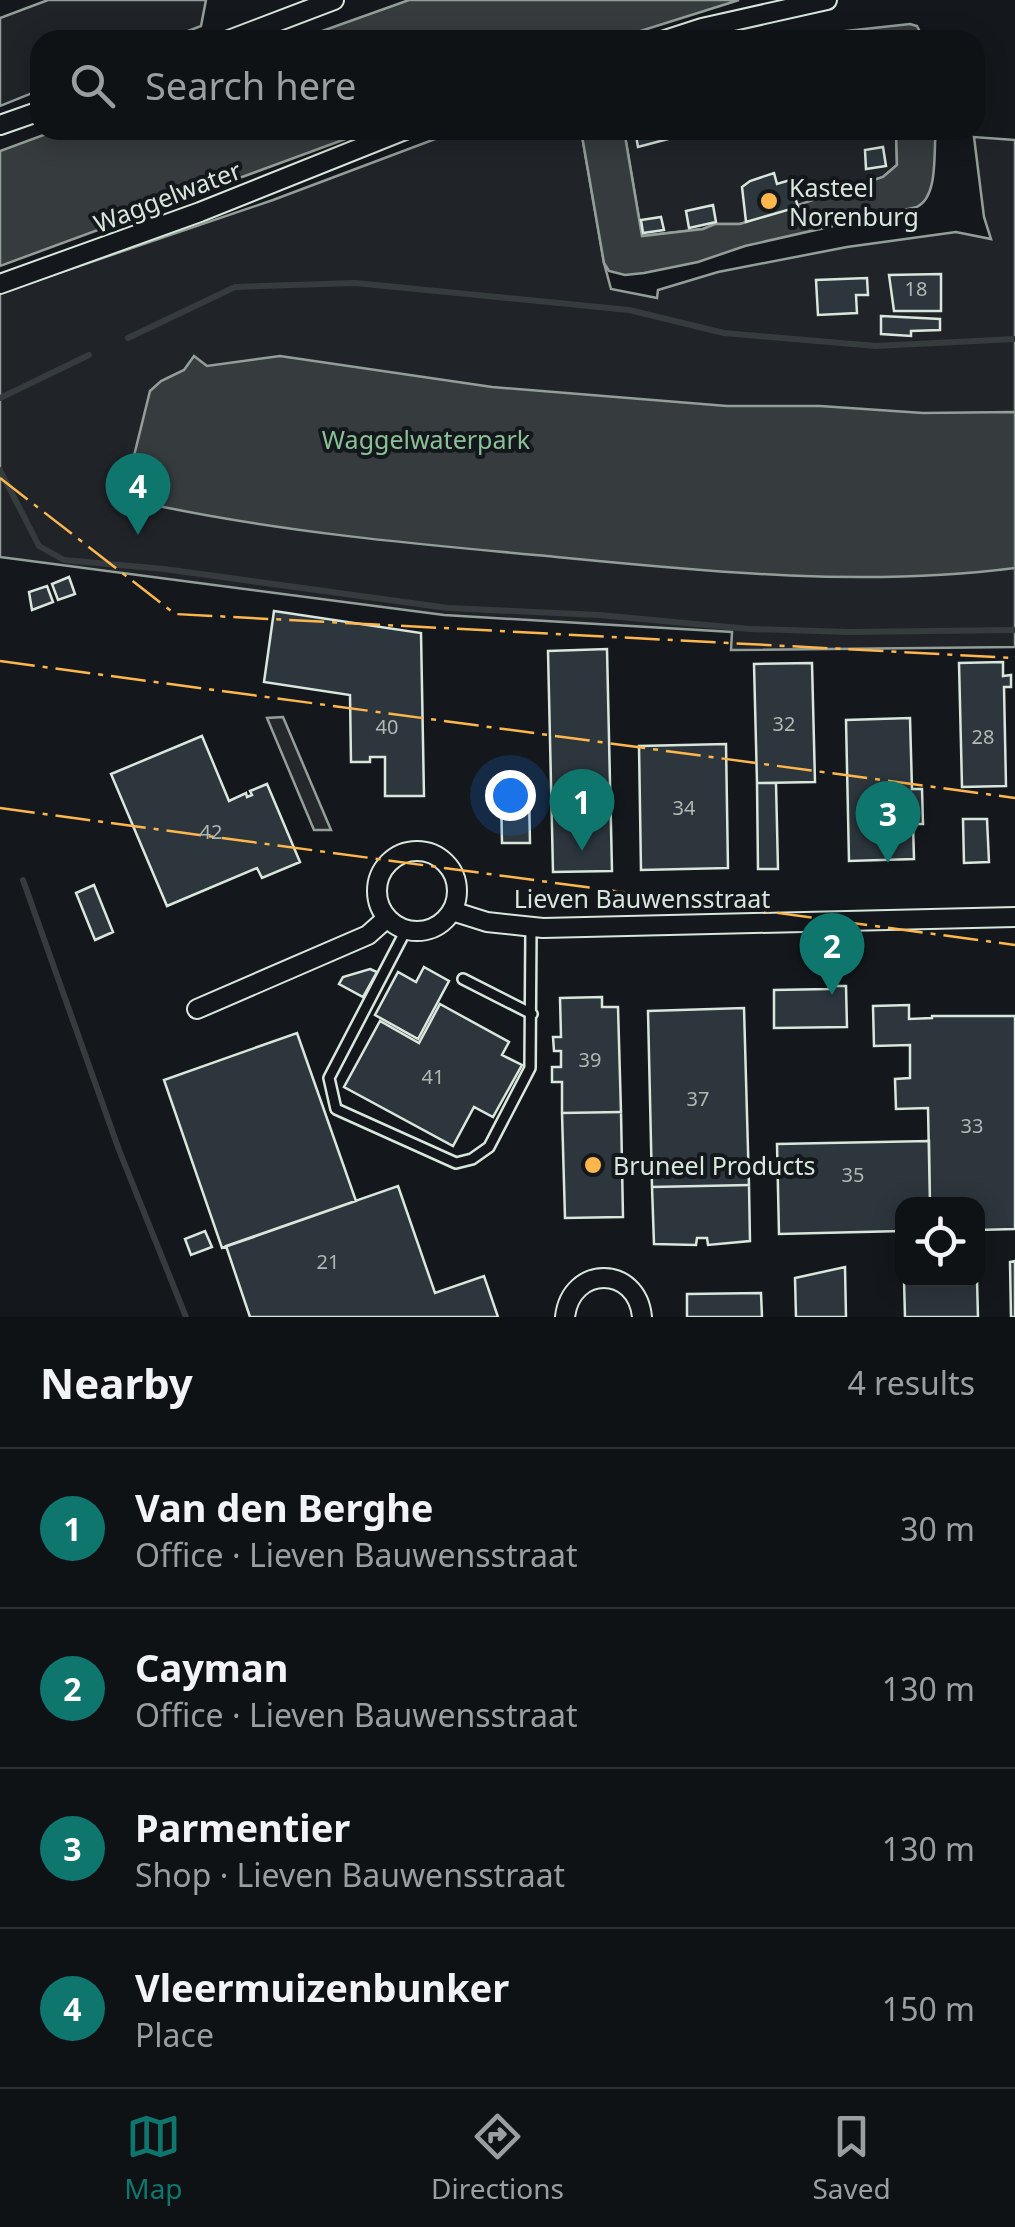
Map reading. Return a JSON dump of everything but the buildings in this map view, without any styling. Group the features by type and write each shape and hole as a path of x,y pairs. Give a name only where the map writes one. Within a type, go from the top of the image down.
{"street":[{"path":"255,30 334,0"},
{"path":"696,30 827,0"},
{"path":"0,126 30,115"},
{"name":"Waggelwater","path":"0,284 200,212 380,140"},
{"path":"403,854 433,855 452,872 456,885 452,911 432,928 406,930 388,918 377,897 382,872 403,854"},
{"name":"Lieven Bauwensstraat","path":"452,911 487,922 531,927 1015,917"},
{"path":"197,1009 368,935 388,918"},
{"path":"565,1317 573,1293 581,1285 604,1278 626,1284 634,1292 642,1317"}],"lane":[{"path":"406,930 329,1078 336,1109 456,1163 472,1160 489,1147 530,1068 531,927"},
{"path":"464,979 532,1014"}],"green space":[{"path":"48,0 206,0 201,26 191,30 30,30 30,94 0,106 0,18"},
{"name":"Waggelwaterpark","path":"432,140 583,140 611,289 657,298 658,290 718,272 847,247 956,232 991,239 984,217 974,140 1015,140 1015,647 731,650 732,632 444,615 0,557 0,293 273,200"},
{"path":"626,140 896,140 897,165 883,177 740,224 642,236"}],"shaded area":[{"path":"409,0 739,0 644,30 325,30"},
{"path":"910,24 919,30 855,30"},
{"path":"30,140 343,140 0,266 0,151"},
{"path":"583,140 626,140 642,236 715,224 740,224 883,177 897,165 896,140 936,140 932,184 917,207 644,273 625,275 609,271 604,263"},
{"path":"194,356 207,366 280,356 492,387 727,406 1015,412 1015,568 899,577 722,572 347,536 149,504 133,460 150,391 184,370"},
{"path":"283,717 331,830 314,830 267,718"}],"waterway":[{"path":"128,338 235,287 355,283 629,310 724,333 876,346 1015,339"},
{"path":"0,398 89,355"},
{"path":"0,470 39,546 64,560 164,569 448,608 599,615 750,629 1015,630"},
{"path":"23,880 119,1150 186,1317"}],"power":[{"path":"0,478 175,614 1015,658"},
{"path":"0,661 1015,798"},
{"path":"0,808 1015,945"}],"place":[{"name":"Kasteel Norenburg","path":"769,201"},
{"name":"Vleermuizenbunker","path":"138,535"},
{"name":"Van den Berghe","path":"582,851"},
{"name":"Parmentier","path":"888,863"},
{"name":"Cayman","path":"832,995"},
{"name":"Bruneel Products","path":"593,1165"}]}
